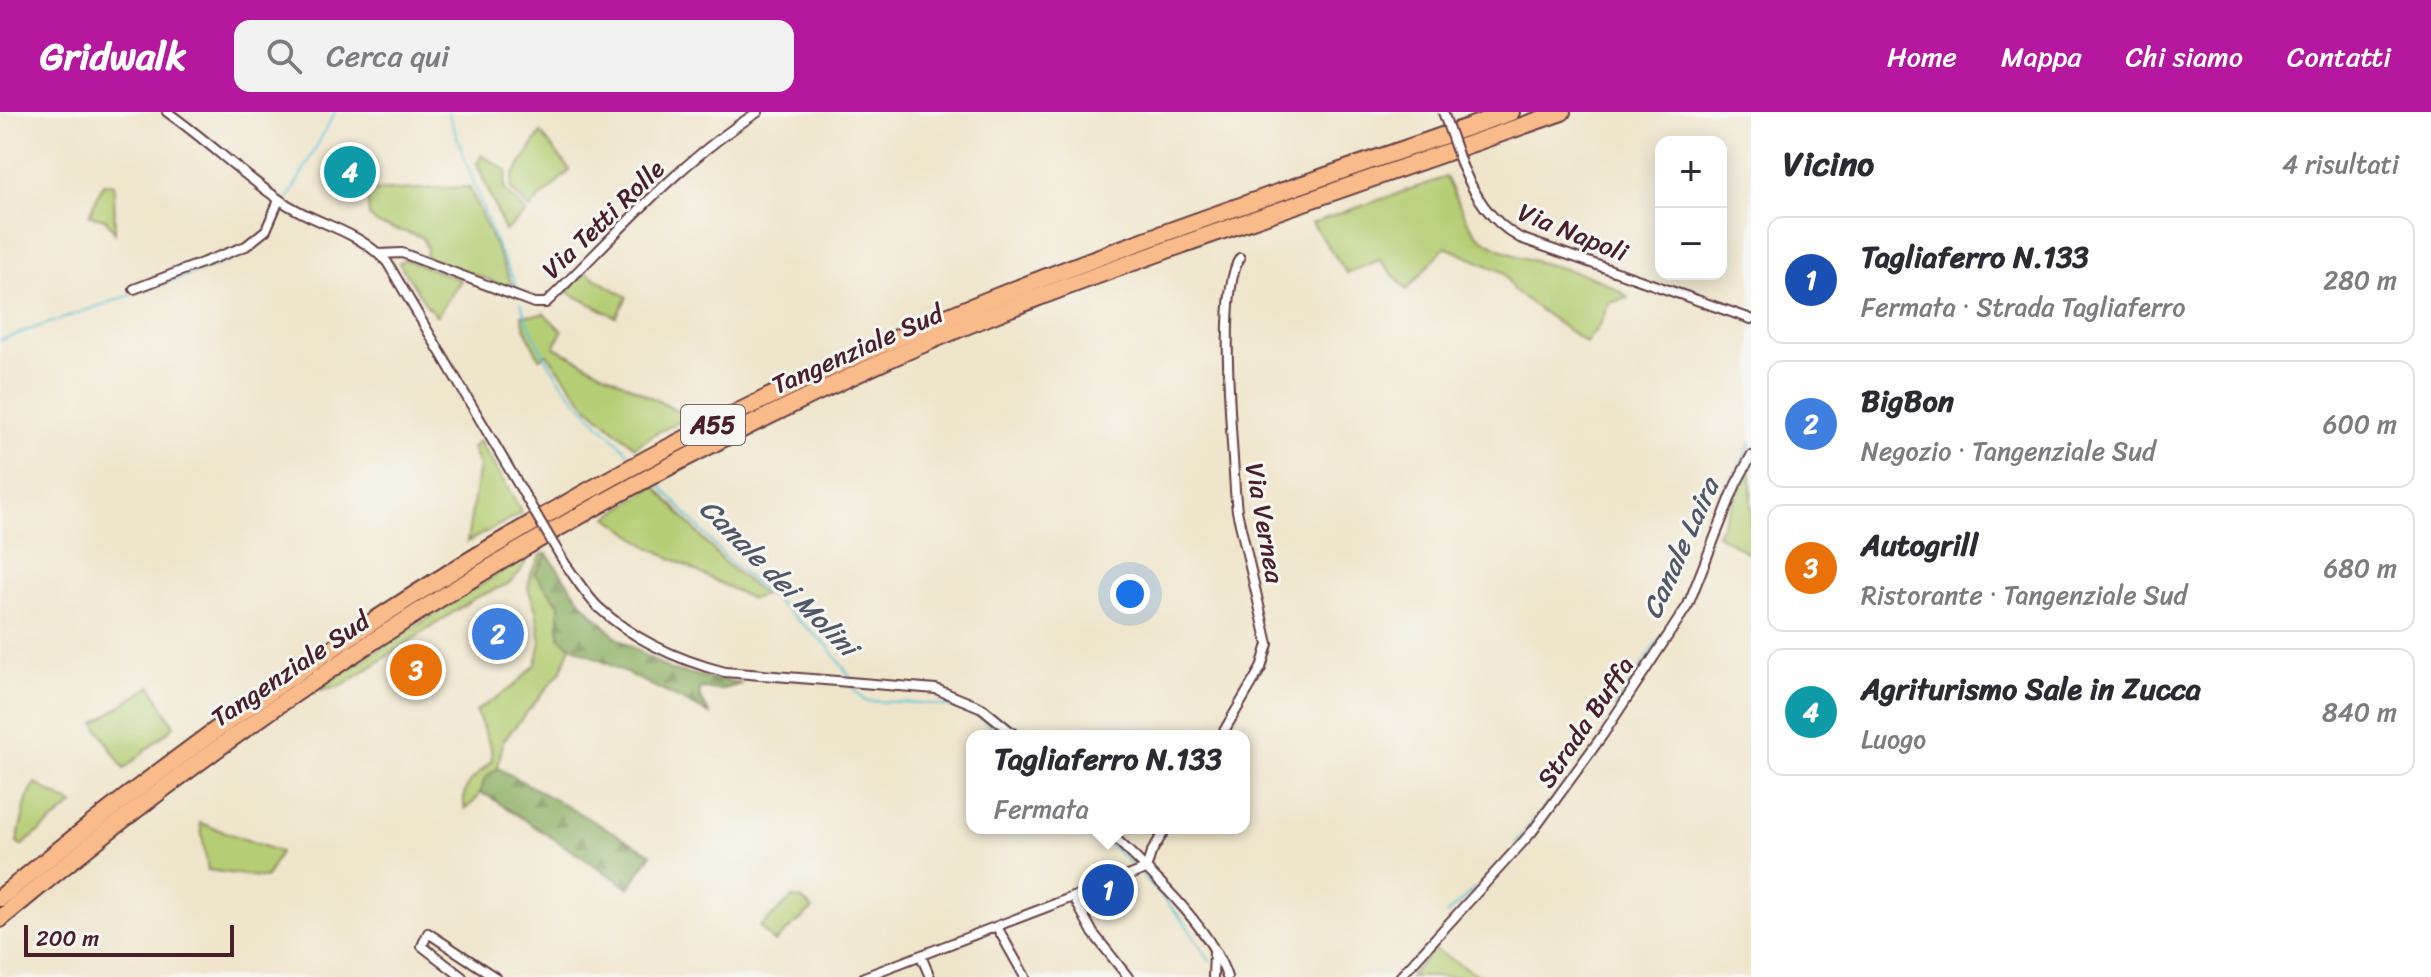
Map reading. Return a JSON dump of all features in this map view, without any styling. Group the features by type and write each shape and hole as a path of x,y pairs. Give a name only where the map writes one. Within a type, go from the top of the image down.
{"highway":[{"name":"Tangenziale Sud","path":"0,898 214,730 348,637 545,516 708,427 878,346 1007,292 1511,112"},
{"name":"Tangenziale Sud","path":"0,919 171,782 356,652 553,530 714,443 889,359 1015,306 1562,112"},
{"path":"0,887 63,846"}],"street":[{"path":"167,112 285,203 342,229 379,254 393,270 564,562 597,605 631,632 691,663 725,672 936,689 982,708 1009,730"},
{"name":"Via Tetti Rolle","path":"379,254 402,253 528,301 540,305 546,303 648,199 711,145 758,112"},
{"name":"Via Napoli","path":"1443,112 1476,196 1506,230 1520,238 1751,319"},
{"path":"134,289 246,246 266,230 285,203"},
{"name":"Via Vernea","path":"1225,730 1261,668 1268,644 1235,491 1227,310 1234,266 1240,258"},
{"name":"Strada Buffa","path":"1400,977 1532,832 1602,736 1688,605 1736,484 1751,456"},
{"path":"1111,834 1146,869 1213,947 1220,957 1226,977 1214,977 1213,947"},
{"path":"1146,869 1162,834"},
{"path":"864,977 1146,869"},
{"path":"1074,898 1093,933 1128,977"},
{"path":"997,927 1025,977"},
{"path":"458,976 422,946 428,933 495,977"},
{"path":"921,956 930,977"}],"green space":[{"path":"541,133 570,170 529,209 511,189 513,176"},
{"path":"482,155 507,171 504,189 526,213 505,231 477,163"},
{"path":"1446,177 1466,218 1480,237 1516,256 1595,278 1628,298 1609,303 1600,324 1586,343 1514,291 1503,272 1445,247 1407,290 1380,260 1347,273 1312,223"},
{"path":"103,184 114,184 115,233 105,219 89,215"},
{"path":"469,187 514,289 426,257 427,248 422,237 378,224 369,216 367,191"},
{"path":"405,259 461,280 437,316 399,263"},
{"path":"585,272 627,297 616,317 567,292"},
{"path":"544,313 562,331 554,347 689,417 635,447 587,406 547,354 539,358 522,315"},
{"path":"479,441 519,507 520,514 467,542 479,466 472,448"},
{"path":"1751,473 1751,555 1717,534"},
{"path":"655,486 723,561 764,595 751,599 647,546 608,517"},
{"path":"542,554 547,554 535,574 559,604 559,637 571,646 561,671 503,741 498,768 475,801 465,809 467,787 492,760 491,748 476,711 514,686 536,664 541,642 536,610 528,588 531,573"},
{"path":"547,554 584,605 617,638 670,670 742,684 719,690 700,688 699,695 710,714 571,646 559,637 559,604 535,574"},
{"path":"523,558 527,560 508,584 475,598 342,686 321,690 320,687"},
{"path":"151,686 174,726 124,769 95,723"},
{"path":"498,768 652,854 629,888 480,793 485,778"},
{"path":"35,783 73,805 21,846 17,843 27,799"},
{"path":"200,823 280,852 266,878 208,870"},
{"path":"792,898 801,899 813,909 774,942 760,927"},
{"path":"1434,949 1481,977 1409,977"}],"waterway":[{"path":"288,199 335,112"},
{"name":"Canale dei Molini","path":"448,112 496,245 518,293"},
{"path":"0,340 232,260 268,235 286,205"},
{"name":"Canale dei Molini","path":"521,303 540,348 564,385 628,452"},
{"name":"Canale Laira","path":"1615,707 1680,608 1718,509 1751,443"},
{"name":"Canale dei Molini","path":"658,483 727,559 828,646 850,677"},
{"name":"Canale dei Molini","path":"852,687 865,701 923,703 951,708 985,721 996,730"},
{"name":"Canale Laira","path":"1514,845 1548,802"},
{"name":"Canale dei Molini","path":"1098,834 1135,868"},
{"name":"Canale dei Molini","path":"1142,875 1183,920 1210,961"},
{"name":"Canale Laira","path":"1446,915 1475,888"}],"place":[{"name":"Agriturismo Sale in Zucca","path":"350,172"},
{"name":"BigBon","path":"498,634"},
{"name":"Autogrill","path":"416,670"},
{"name":"Tagliaferro N.133","path":"1108,890"}]}
